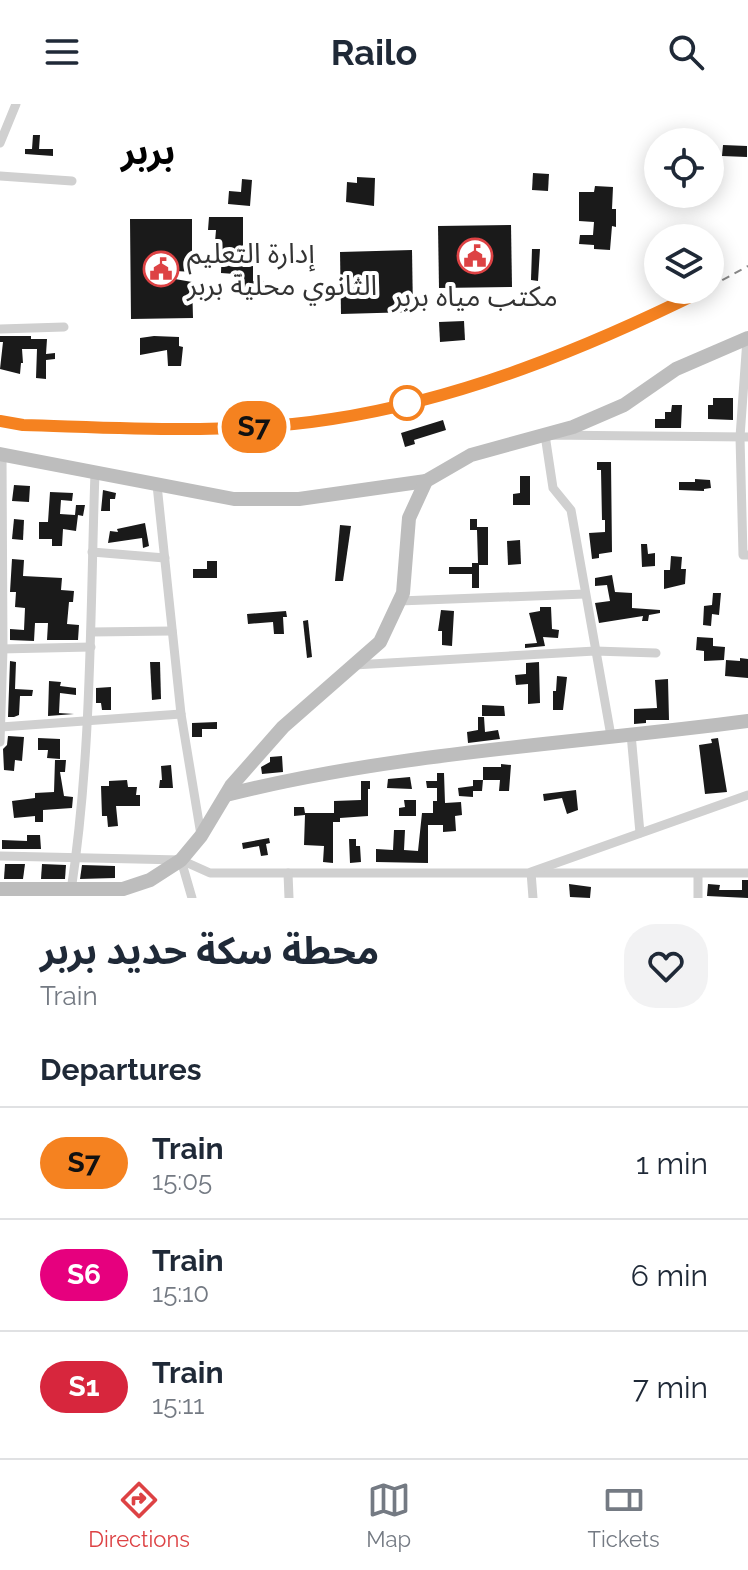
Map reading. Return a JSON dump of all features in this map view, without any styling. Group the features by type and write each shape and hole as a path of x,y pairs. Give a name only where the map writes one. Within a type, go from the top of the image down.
{"street":[{"path":"0,143 16,104"},
{"path":"0,176 72,181"},
{"path":"0,329 64,327"},
{"path":"0,742 1,454 234,499 299,499 426,481 471,455 573,427 624,405 676,369 748,338 743,555 748,555"},
{"path":"545,435 744,437"},
{"path":"545,435 553,488 571,510 611,736"},
{"path":"71,891 91,647 95,473"},
{"path":"0,889 47,894 71,891 123,894 181,860 201,836 226,795 283,727 380,642 403,593 409,518 426,481"},
{"path":"157,485 181,714 201,836"},
{"path":"92,552 165,558"},
{"path":"399,601 585,594"},
{"path":"91,632 172,631"},
{"path":"2,649 91,647"},
{"path":"354,665 595,651 656,653"},
{"path":"1,727 181,714"},
{"path":"226,795 295,778 748,721"},
{"path":"631,734 640,833"},
{"path":"531,872 748,795"},
{"path":"0,856 181,860 210,873 748,873"},
{"path":"181,860 192,898"},
{"path":"531,872 533,898"},
{"path":"288,873 289,898"},
{"path":"698,875 698,898"}],"building":[{"path":"33,135 40,135 39,149 53,149 53,156 25,154 25,149 32,149"},
{"path":"724,145 747,146 747,157 724,156"},
{"path":"533,173 549,174 548,191 532,190"},
{"path":"357,177 375,178 374,206 346,202 347,182 357,183"},
{"path":"242,179 252,180 250,206 228,204 229,191 241,192"},
{"path":"595,186 613,187 612,209 616,209 616,227 612,226 610,250 579,244 580,235 593,235 594,222 579,221 579,192 594,192"},
{"path":"209,217 243,217 243,267 253,266 253,281 264,281 264,291 253,291 253,296 243,296 242,282 235,282 235,274 221,273 222,243 215,242 216,230 208,230"},
{"name":"إدارة التعليم الثانوي محلية بربر","path":"130,219 192,219 192,272 176,271 175,279 192,282 193,318 131,319"},
{"name":"مكتب مياه بربر","path":"511,225 512,287 439,288 438,226"},
{"path":"532,249 540,249 538,281 531,280"},
{"path":"412,250 413,312 341,314 340,252"},
{"path":"464,321 465,340 440,342 439,322"},
{"path":"0,336 47,339 46,354 55,353 55,359 46,360 46,379 36,378 37,349 22,349 20,374 0,369 3,342 0,342"},
{"path":"179,337 179,346 183,347 181,366 168,366 167,350 140,355 140,338"},
{"path":"713,398 733,398 733,420 708,419 708,405 713,405"},
{"path":"672,405 682,405 681,428 655,428 655,419 665,419 665,412 671,412"},
{"path":"443,420 446,430 414,440 415,444 405,447 401,433"},
{"path":"597,462 611,462 612,552 599,554 599,558 592,559 589,533 605,532 601,470 597,470"},
{"path":"520,476 530,476 530,505 513,505 513,494 520,493"},
{"path":"695,479 710,480 711,488 704,491 679,490 679,482 695,482"},
{"path":"14,485 30,486 29,502 12,501"},
{"path":"103,490 116,493 115,499 110,499 110,511 101,511"},
{"path":"50,492 73,493 72,501 61,500 60,514 75,515 76,505 85,505 83,516 78,515 76,531 63,529 62,546 52,546 52,539 39,539 39,522 48,522"},
{"path":"14,519 24,520 23,540 12,539"},
{"path":"470,519 477,519 477,527 488,527 488,565 479,565 479,588 472,588 472,574 449,574 449,567 472,567 472,563 478,563 477,530 470,530"},
{"path":"145,523 149,546 143,548 142,538 108,543 110,531 118,532 117,529"},
{"path":"340,525 351,526 343,581 335,581"},
{"path":"520,540 521,564 508,565 507,541"},
{"path":"641,544 647,544 648,554 655,553 655,566 642,567"},
{"path":"671,556 682,557 681,569 686,569 685,584 664,589 664,570 670,570"},
{"path":"12,559 24,560 23,576 62,578 61,590 74,591 73,602 69,602 67,624 79,625 78,640 47,640 48,623 35,623 34,641 10,640 10,629 24,630 25,608 15,607 16,592 10,592"},
{"path":"207,561 217,561 217,578 193,578 193,569 207,569"},
{"path":"612,575 615,592 632,593 632,608 660,610 660,613 649,615 648,621 642,621 643,616 599,623 595,603 610,601 607,585 595,586 595,578"},
{"path":"713,593 721,593 719,615 712,614 711,626 703,625 704,606 712,605"},
{"path":"540,607 551,607 552,629 559,630 558,638 543,637 545,646 525,648 525,644 537,643 529,613 540,611"},
{"path":"441,610 454,611 452,646 442,645 442,631 438,631"},
{"path":"286,611 287,617 283,617 284,634 274,634 273,622 248,624 247,614"},
{"path":"308,620 312,657 307,658 303,621"},
{"path":"697,637 713,638 713,646 725,647 724,660 704,661 704,651 696,650"},
{"path":"740,658 748,659 748,678 725,676 726,660 740,661"},
{"path":"10,661 16,662 15,689 33,690 32,696 20,696 19,715 14,717 8,717"},
{"path":"150,662 160,662 161,699 152,700"},
{"path":"539,662 540,703 528,704 528,684 516,685 515,675 526,674 526,663"},
{"path":"557,676 567,677 563,710 553,710"},
{"path":"668,679 669,720 646,720 646,723 634,724 634,709 657,708 655,680"},
{"path":"49,681 76,688 76,695 60,693 59,713 74,714 48,716"},
{"path":"111,687 111,710 102,710 101,703 96,703 96,688"},
{"path":"482,705 504,706 505,716 482,716"},
{"path":"478,717 484,717 485,732 498,730 500,739 468,743 467,732 478,730"},
{"path":"217,722 217,729 202,729 202,737 192,737 192,723"},
{"path":"8,736 24,737 22,761 15,760 14,771 4,770 3,749"},
{"path":"38,738 60,739 60,759 47,758 48,750 38,750"},
{"path":"718,738 727,792 705,794 699,745 712,743 711,739"},
{"path":"282,756 283,772 262,774 261,767 270,762 270,757"},
{"path":"55,760 66,760 65,772 60,772 64,796 73,797 72,808 43,810 43,822 35,822 35,816 14,818 12,801 35,798 35,793 54,792"},
{"path":"501,764 511,765 509,791 499,791 500,780 483,780 483,767 501,767"},
{"path":"171,765 173,788 159,788 161,766"},
{"path":"437,773 444,773 445,803 461,802 462,815 455,816 456,831 443,832 443,825 428,825 428,863 376,862 376,849 393,850 394,830 405,830 404,850 418,851 422,813 433,813 433,801 437,801 437,788 427,788 426,781 437,781"},
{"path":"410,777 412,789 387,788 388,779"},
{"path":"127,780 128,787 137,787 140,806 116,806 118,826 108,827 107,816 102,816 101,786 109,786 109,781"},
{"path":"473,780 483,780 482,791 473,791 473,797 459,796 458,788 473,786"},
{"path":"361,781 370,781 368,816 340,818 340,822 333,822 333,863 323,862 324,846 304,845 305,815 294,816 294,807 304,807 305,813 334,813 334,801 361,800"},
{"path":"576,790 578,810 567,814 562,798 544,801 543,794"},
{"path":"404,800 416,800 416,816 399,816 399,808 405,807"},
{"path":"27,835 40,835 41,849 2,849 2,840 27,841"},
{"path":"269,838 270,843 266,844 268,855 261,856 259,846 243,849 242,843"},
{"path":"349,839 356,839 356,846 360,846 361,862 350,863"},
{"path":"5,864 25,864 23,879 4,879"},
{"path":"42,864 66,865 65,879 41,879"},
{"path":"82,865 115,866 115,878 80,879"},
{"path":"742,880 748,880 748,898 707,896 708,884 720,885 719,890 742,890"},
{"path":"569,884 591,887 590,898 570,897"}],"railway":[{"path":"724,279 748,266"},
{"path":"0,421 23,425 216,429 332,419 428,399 476,385 569,351 674,304"}],"train":[{"name":"S7","path":"0,421 23,425 189,429 255,427 332,419 417,401 497,377 557,356 676,304"}],"place":[{"name":"مكتب مياه بربر","path":"475,256"},
{"name":"إدارة التعليم الثانوي محلية بربر","path":"161,269"}],"district":[{"name":"بربر","path":"148,151"}]}
